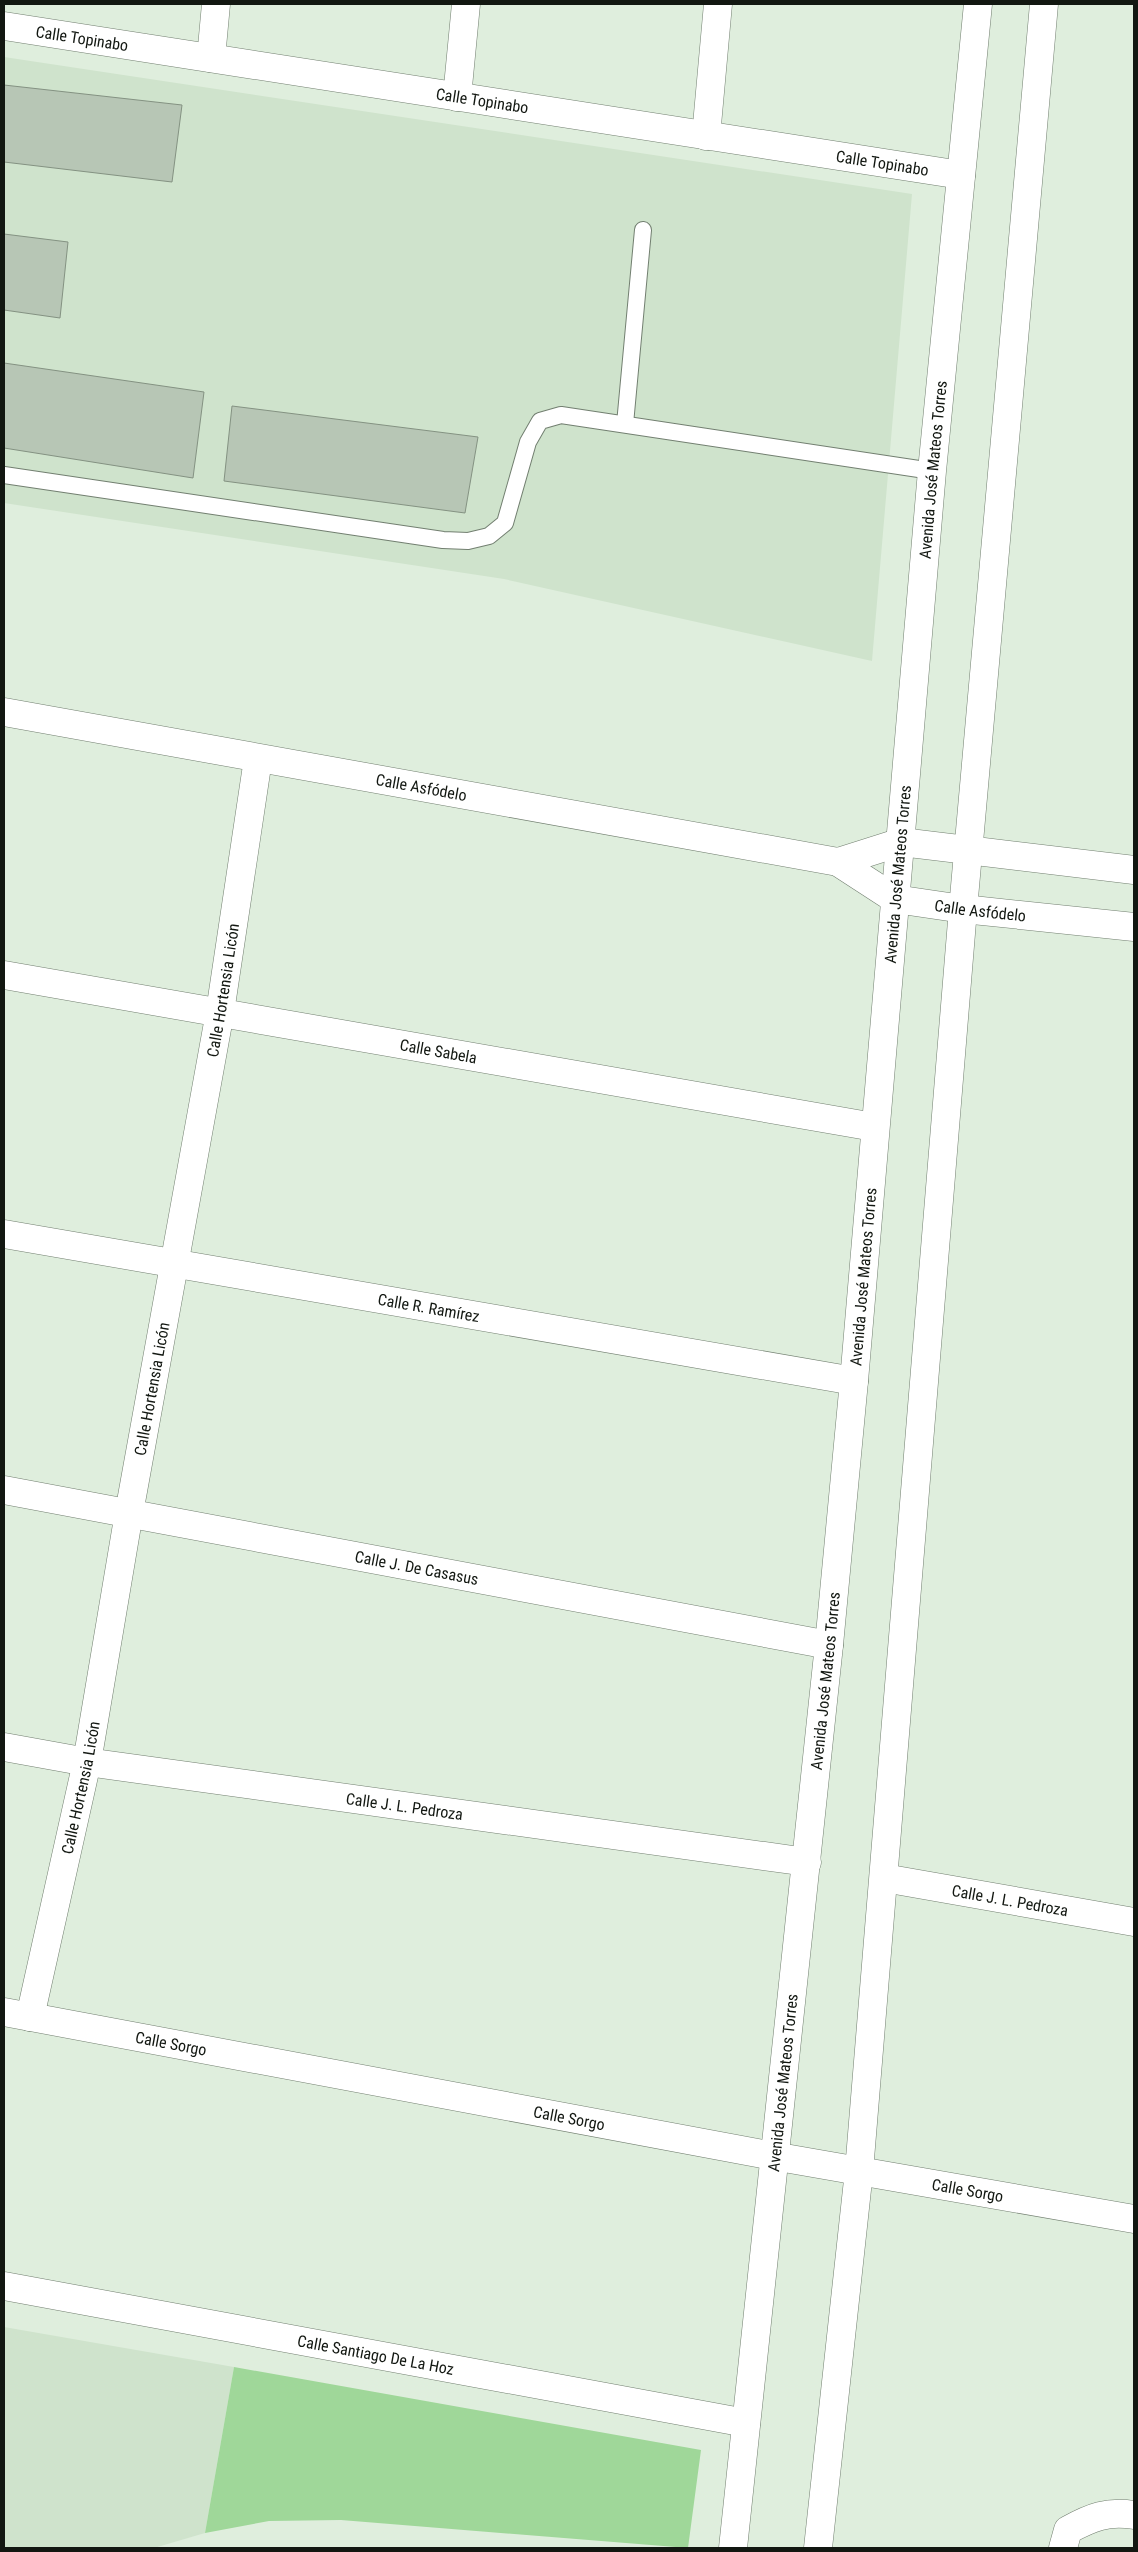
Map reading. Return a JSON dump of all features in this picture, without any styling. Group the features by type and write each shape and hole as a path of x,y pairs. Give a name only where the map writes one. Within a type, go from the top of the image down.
{"street":[{"path":"211,58 216,4"},
{"path":"456,96 466,4"},
{"path":"706,136 718,4"},
{"name":"Avenida José Mateos Torres","path":"733,2548 829,1645 854,1381 874,1127 896,899 932,470 978,4"},
{"path":"818,2548 860,2171 963,909 1044,4"},
{"name":"Calle Topinabo","path":"4,26 961,175"},
{"name":"Calle Asfódelo","path":"4,712 838,862 896,899 963,909 1134,927"},
{"name":"Calle Hortensia Licón","path":"30,2017 87,1762 129,1513 176,1264 220,1012 258,758"},
{"name":"Calle Asfódelo","path":"838,862 901,842 969,852 1134,870"},
{"name":"Calle Sabela","path":"4,975 874,1127"},
{"name":"Calle R. Ramírez","path":"4,1234 854,1381"},
{"name":"Calle J. De Casasus","path":"4,1490 829,1645"},
{"name":"Calle J. L. Pedroza","path":"4,1747 87,1762 807,1862"},
{"name":"Calle J. L. Pedroza","path":"884,1878 1134,1922"},
{"name":"Calle Sorgo","path":"4,2012 774,2156 1134,2219"},
{"name":"Calle Santiago De La Hoz","path":"4,2286 746,2423"},
{"path":"1063,2548 1068,2530 1089,2519 1115,2512 1134,2515"}],"lane":[{"path":"625,424 643,230"},
{"path":"4,475 434,539 468,541 489,536 505,523 528,442 540,421 561,415 932,470"}],"shaded area":[{"path":"4,57 912,194 872,661 504,579 4,503"},
{"path":"4,2327 234,2367 205,2533 154,2548 4,2548"}],"green space":[{"path":"234,2367 701,2450 688,2548 341,2520 269,2521 205,2533"}],"building":[{"path":"4,85 182,105 172,182 4,162"},
{"path":"4,234 68,242 60,318 4,310"},
{"path":"4,363 204,392 193,478 4,448"},
{"path":"232,406 478,437 465,513 224,481"}]}
